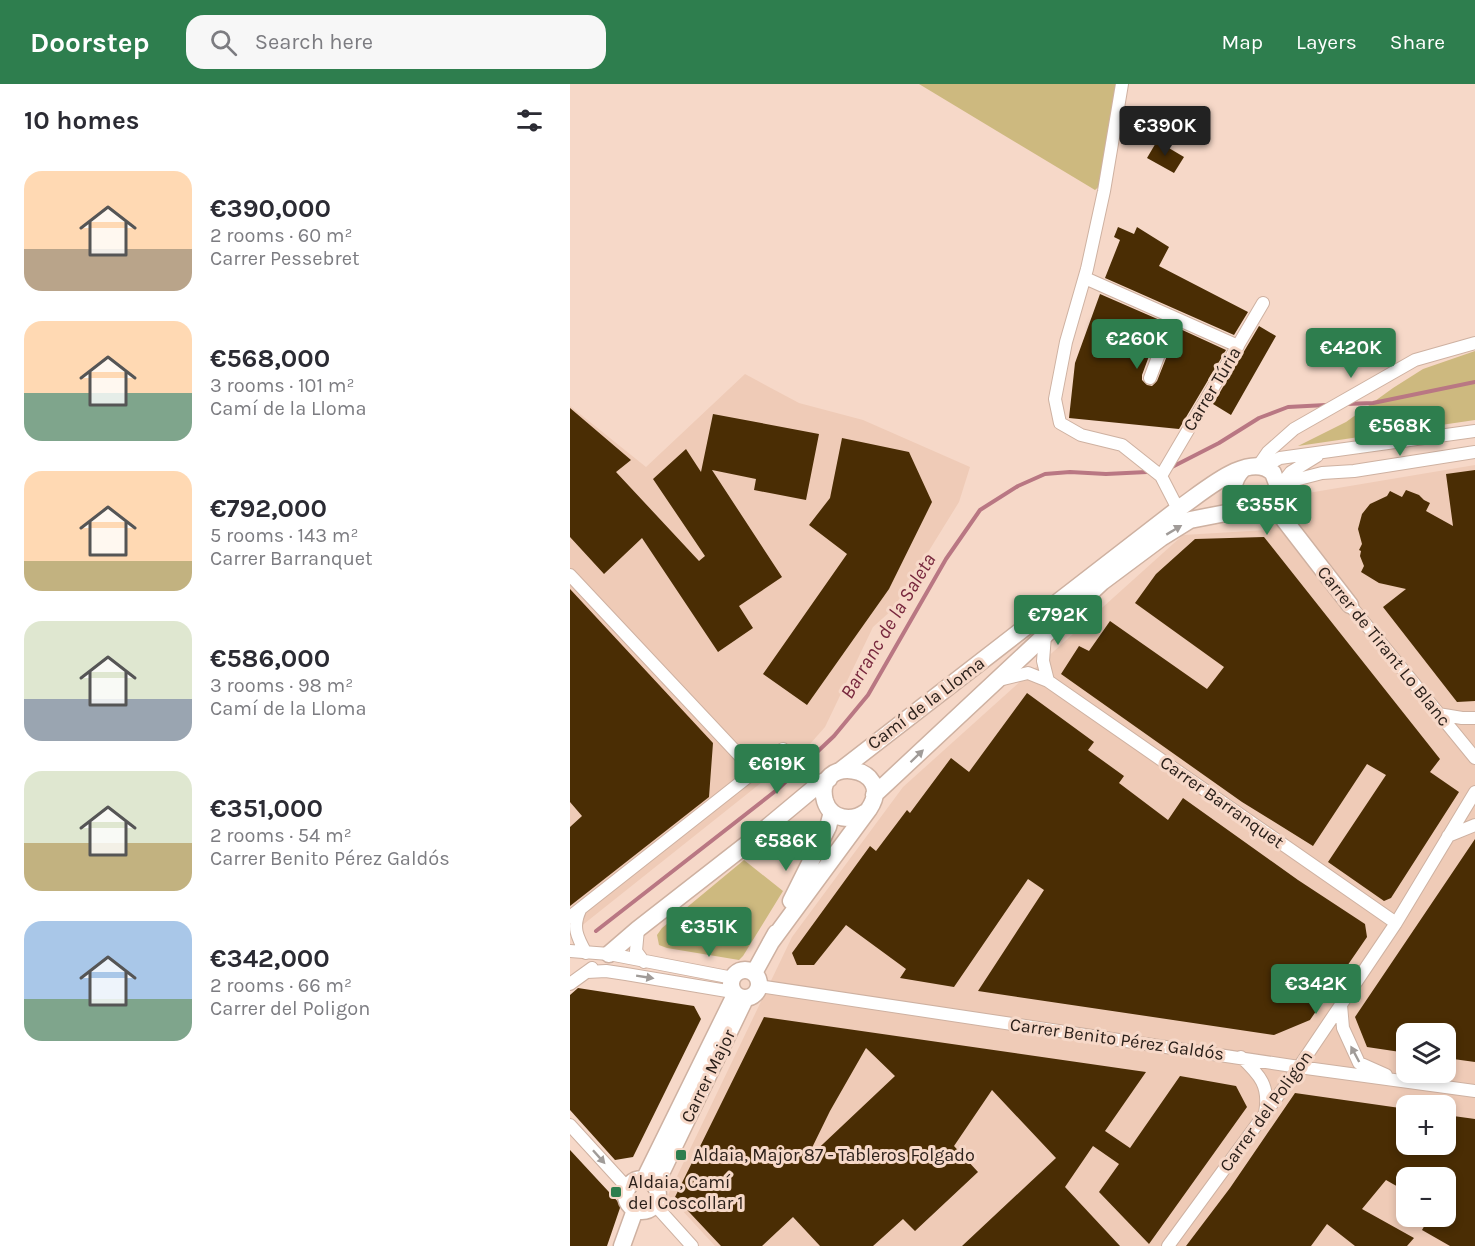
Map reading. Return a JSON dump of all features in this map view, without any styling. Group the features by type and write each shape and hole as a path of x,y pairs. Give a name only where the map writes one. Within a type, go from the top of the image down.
{"street":[{"path":"1122,84 1104,191 1085,278 1066,342 1055,399 1060,423 1081,435 1122,445 1161,476 1178,509"},
{"path":"1085,278 1238,346"},
{"name":"Carrer Túria","path":"1161,476 1263,303"},
{"path":"1150,378 1173,317"},
{"name":"Camí de la Lloma","path":"1256,467 1268,452 1294,429 1395,371 1415,360 1475,343"},
{"name":"Camí de la Lloma","path":"747,844 819,784 1178,509 1226,476 1280,458 1321,454 1475,430"},
{"path":"1268,503 1276,478 1256,467 1235,480 1234,494 1241,505 1268,503 1294,480 1322,473 1353,471 1475,452"},
{"name":"Camí de la Lloma","path":"874,795 1102,582 1161,538 1190,520 1268,503 1291,472 1321,454"},
{"name":"Carrer de Tirant Lo Blanc","path":"1268,503 1475,758"},
{"path":"570,575 754,771"},
{"path":"1045,635 1043,661 1048,681"},
{"name":"Carrer Barranquet","path":"996,681 1028,673 1048,681 1396,923"},
{"path":"1438,714 1475,718"},
{"path":"586,953 577,938 575,913 783,749"},
{"path":"736,991 735,974 745,970 757,980 771,942 825,834 829,808 824,791 835,774 857,770 865,774 870,780 874,795 872,805 771,942"},
{"name":"Carrer del Poligon","path":"1168,1246 1299,1067 1341,1005 1396,923 1475,792"},
{"path":"570,984 747,844 808,805 829,808 846,819 866,812"},
{"path":"1449,836 1475,825"},
{"path":"638,928 636,951 644,962"},
{"path":"570,951 609,954 644,962 736,991"},
{"path":"587,972 606,971 736,991"},
{"name":"Carrer Major","path":"643,1184 736,991 755,995 757,980"},
{"name":"Carrer Benito Pérez Galdós","path":"757,980 1299,1067 1396,1080"},
{"path":"1341,1005 1343,1028 1359,1063 1396,1079"},
{"path":"1241,1057 1257,1072 1265,1087 1267,1102 1265,1114"},
{"name":"Carrer Benito Pérez Galdós","path":"1419,1083 1475,1091"},
{"path":"570,1125 623,1183 643,1184 658,1196 655,1205 646,1211 635,1210 626,1197 643,1184"},
{"path":"655,1205 692,1246"},
{"path":"622,1246 635,1210"}],"shaded area":[{"path":"919,84 1117,84 1108,130 1103,183 1095,190"},
{"path":"1475,351 1475,420 1298,446 1346,422 1423,369"},
{"path":"745,374 799,403 863,420 970,467 959,502 893,609 873,627 825,727 810,744 570,935 570,406 646,467"},
{"path":"1475,465 1475,1246 715,1246 668,1195 792,937 903,787 1183,535 1267,530 1308,493"},
{"path":"744,860 783,891 739,960 659,945 657,935 662,928"}],"building":[{"path":"1157,141 1184,157 1174,173 1147,158"},
{"path":"1118,227 1134,234 1137,227 1169,247 1159,266 1248,312 1234,335 1105,278 1120,240 1114,237"},
{"path":"1100,294 1162,321 1142,375 1142,380 1147,385 1152,386 1157,381 1178,328 1226,350 1179,429 1069,418 1075,363"},
{"path":"1259,326 1276,336 1231,415 1213,404"},
{"path":"570,408 631,460 616,472 699,561 705,556 653,479 686,449 701,472 713,414 819,434 806,500 754,490 756,479 712,470 782,577 739,606 753,628 718,652 642,538 604,574 570,537"},
{"path":"842,438 909,452 932,502 889,589 807,705 763,674 847,554 809,525 830,498"},
{"path":"1475,470 1475,701 1457,702 1383,607 1406,589 1379,583 1361,572 1364,566 1359,550 1362,544 1358,529 1362,514 1370,504 1387,496 1390,491 1402,497 1406,490 1430,503 1426,511 1453,526 1446,474"},
{"path":"1264,537 1440,759 1430,772 1459,792 1391,898 1384,901 1328,862 1386,775 1367,764 1313,846 1242,802 1061,674 1079,646 1089,651 1110,621 1207,689 1224,667 1135,603 1156,574 1195,539"},
{"path":"570,589 713,743 709,797 570,906 570,827 582,816 570,802"},
{"path":"1027,693 1094,742 1088,750 1124,776 1119,783 1168,820 1183,798 1298,880 1365,924 1367,937 1310,1020 1274,1035 978,991 1044,890 1028,879 954,987 900,978 906,969 846,925 814,965 797,965 792,953 870,846 876,851 907,810 910,813 951,758 969,772"},
{"path":"1475,839 1475,1062 1456,1059 1456,1023 1396,1023 1396,1051 1367,1047 1355,1017"},
{"path":"578,988 694,1006 701,1019 633,1157 615,1160 570,1110 570,995"},
{"path":"764,1017 1146,1072 1105,1131 1130,1148 1180,1076 1236,1086 1247,1107 1149,1244 1099,1192 1119,1164 1093,1146 1065,1187 1120,1246 962,1246 1056,1158 992,1090 954,1146 978,1172 915,1231 903,1219 873,1246 820,1246 793,1217 762,1246 721,1246 675,1197","holes":["866,1048 895,1076 806,1160 830,1111"]},
{"path":"1295,1093 1396,1107 1396,1155 1456,1155 1456,1116 1475,1119 1475,1246 1450,1246 1422,1230 1424,1227 1456,1227 1456,1167 1396,1167 1396,1186 1386,1180 1362,1209 1414,1238 1407,1246 1355,1246 1327,1224 1311,1246 1186,1246 1230,1188"},
{"path":"570,1150 621,1205 607,1246 570,1246"}],"waterway":[{"name":"Barranc de la Saleta","path":"1346,404 1373,403 1475,382"},
{"name":"Barranc de la Saleta","path":"1172,467 1219,443 1259,418 1288,407 1326,405"},
{"name":"Barranc de la Saleta","path":"596,931 778,789 834,736 868,695 946,559 980,510 1018,486 1045,474 1147,472"}],"place":[{"name":"Aldaia, Major 87 - Tableros Folgado","path":"681,1155"},
{"name":"Aldaia, Camí del Coscollar 1","path":"616,1192"}]}
